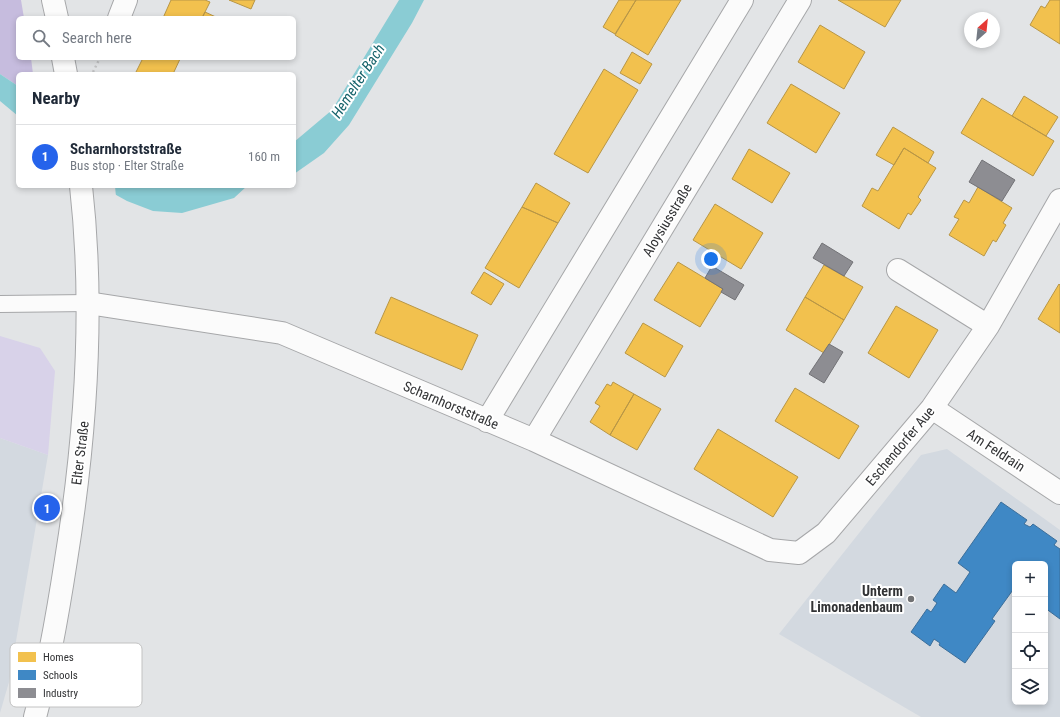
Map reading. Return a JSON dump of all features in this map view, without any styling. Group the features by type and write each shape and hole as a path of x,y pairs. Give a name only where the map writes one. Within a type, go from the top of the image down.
{"street":[{"path":"53,0 57,16"},
{"path":"120,16 126,0"},
{"path":"487,421 742,0"},
{"name":"Aloysiusstraße","path":"534,440 800,0"},
{"path":"63,60 66,72"},
{"name":"Elter Straße","path":"51,643 73,516 85,411 88,303 81,188"},
{"name":"Eschendorfer Aue","path":"799,553 826,533 932,408 988,326 1060,200"},
{"path":"898,270 988,326"},
{"name":"Scharnhorststraße","path":"88,303 282,333 534,440 770,550 799,553"},
{"name":"Am Feldrain","path":"932,408 1060,492"},
{"name":"Elter Straße","path":"34,717 37,707"}],"lane":[{"path":"0,304 88,303"}],"path":[{"path":"93,72 99,60"}],"shaded area":[{"path":"0,0 21,0 24,16 16,16 16,60 31,60 33,72 16,72 16,85 0,74"},
{"path":"0,336 40,348 55,371 48,455 0,438"},
{"path":"0,438 48,455 16,643 10,643 9,682 0,713"},
{"name":"Unterm Limonadenbaum","path":"947,449 1060,530 1060,717 921,717 779,634 921,455"}],"water":[{"name":"Hemelter Bach","path":"399,0 424,0 412,23 349,125 324,153 296,173 296,140 332,110"},
{"path":"0,74 16,85 16,114 0,101"},
{"path":"104,188 245,188 234,198 182,213 153,211 127,201"}],"pier":[{"path":"99,188 115,188 116,197"}],"building: Homes":[{"path":"171,0 205,0 210,2 203,16 164,16"},
{"path":"229,0 255,0 251,9"},
{"path":"619,0 636,0 615,34 603,27"},
{"path":"636,0 681,0 648,55 615,35"},
{"path":"838,0 901,0 885,27"},
{"path":"1050,0 1060,0 1060,44 1030,25 1041,6 1045,8"},
{"path":"205,12 214,16 203,16"},
{"path":"820,25 865,52 844,89 798,62"},
{"path":"632,52 652,64 640,84 620,73"},
{"path":"142,60 180,60 174,72 136,72"},
{"path":"604,69 638,90 588,173 554,154"},
{"path":"791,84 840,113 816,153 767,123"},
{"path":"1024,96 1058,117 1046,136 1012,116"},
{"path":"982,98 1054,141 1033,176 961,133"},
{"path":"893,127 934,152 928,163 904,148 894,165 876,155"},
{"path":"904,148 936,168 918,197 921,200 911,215 908,213 899,229 862,206 872,188 878,191"},
{"path":"749,149 790,173 772,203 732,179"},
{"path":"536,183 570,203 558,223 522,207"},
{"path":"978,187 1012,208 1003,223 1006,225 996,242 993,240 984,256 949,235 959,219 954,217 964,200 969,203"},
{"path":"715,204 763,233 741,269 693,240"},
{"path":"522,207 558,223 519,288 485,268"},
{"path":"678,262 723,289 700,327 654,300"},
{"path":"824,265 863,287 844,320 805,297"},
{"path":"484,272 504,284 491,305 471,293"},
{"path":"1059,284 1060,285 1060,333 1038,319"},
{"path":"391,297 478,335 462,370 375,333"},
{"path":"805,297 844,320 824,353 786,330"},
{"path":"896,306 938,330 909,378 868,353"},
{"path":"643,323 683,346 665,377 625,353"},
{"path":"613,382 634,394 610,435 590,422 600,406 595,403 607,384 611,386"},
{"path":"795,388 859,426 839,459 775,421"},
{"path":"634,394 661,409 637,450 610,435"},
{"path":"718,429 798,477 773,517 694,469"}],"building: Schools":[{"path":"1001,502 1027,520 1024,524 1030,527 1033,524 1057,541 1054,545 1060,549 1060,619 1048,610 1048,561 1012,561 1012,591 992,619 995,621 965,663 939,645 940,643 934,639 930,646 911,632 927,609 931,612 937,603 933,600 944,584 956,593 970,572 958,563"}],"building: Industry":[{"path":"982,160 1015,180 1002,201 969,182"},
{"path":"822,243 853,262 844,276 813,258"},
{"path":"712,266 744,285 735,300 721,292 723,289 705,278"},
{"path":"829,344 843,352 824,383 809,374"}],"place":[{"name":"Scharnhorststraße","path":"47,508"},
{"name":"Unterm Limonadenbaum","path":"911,599"}]}
